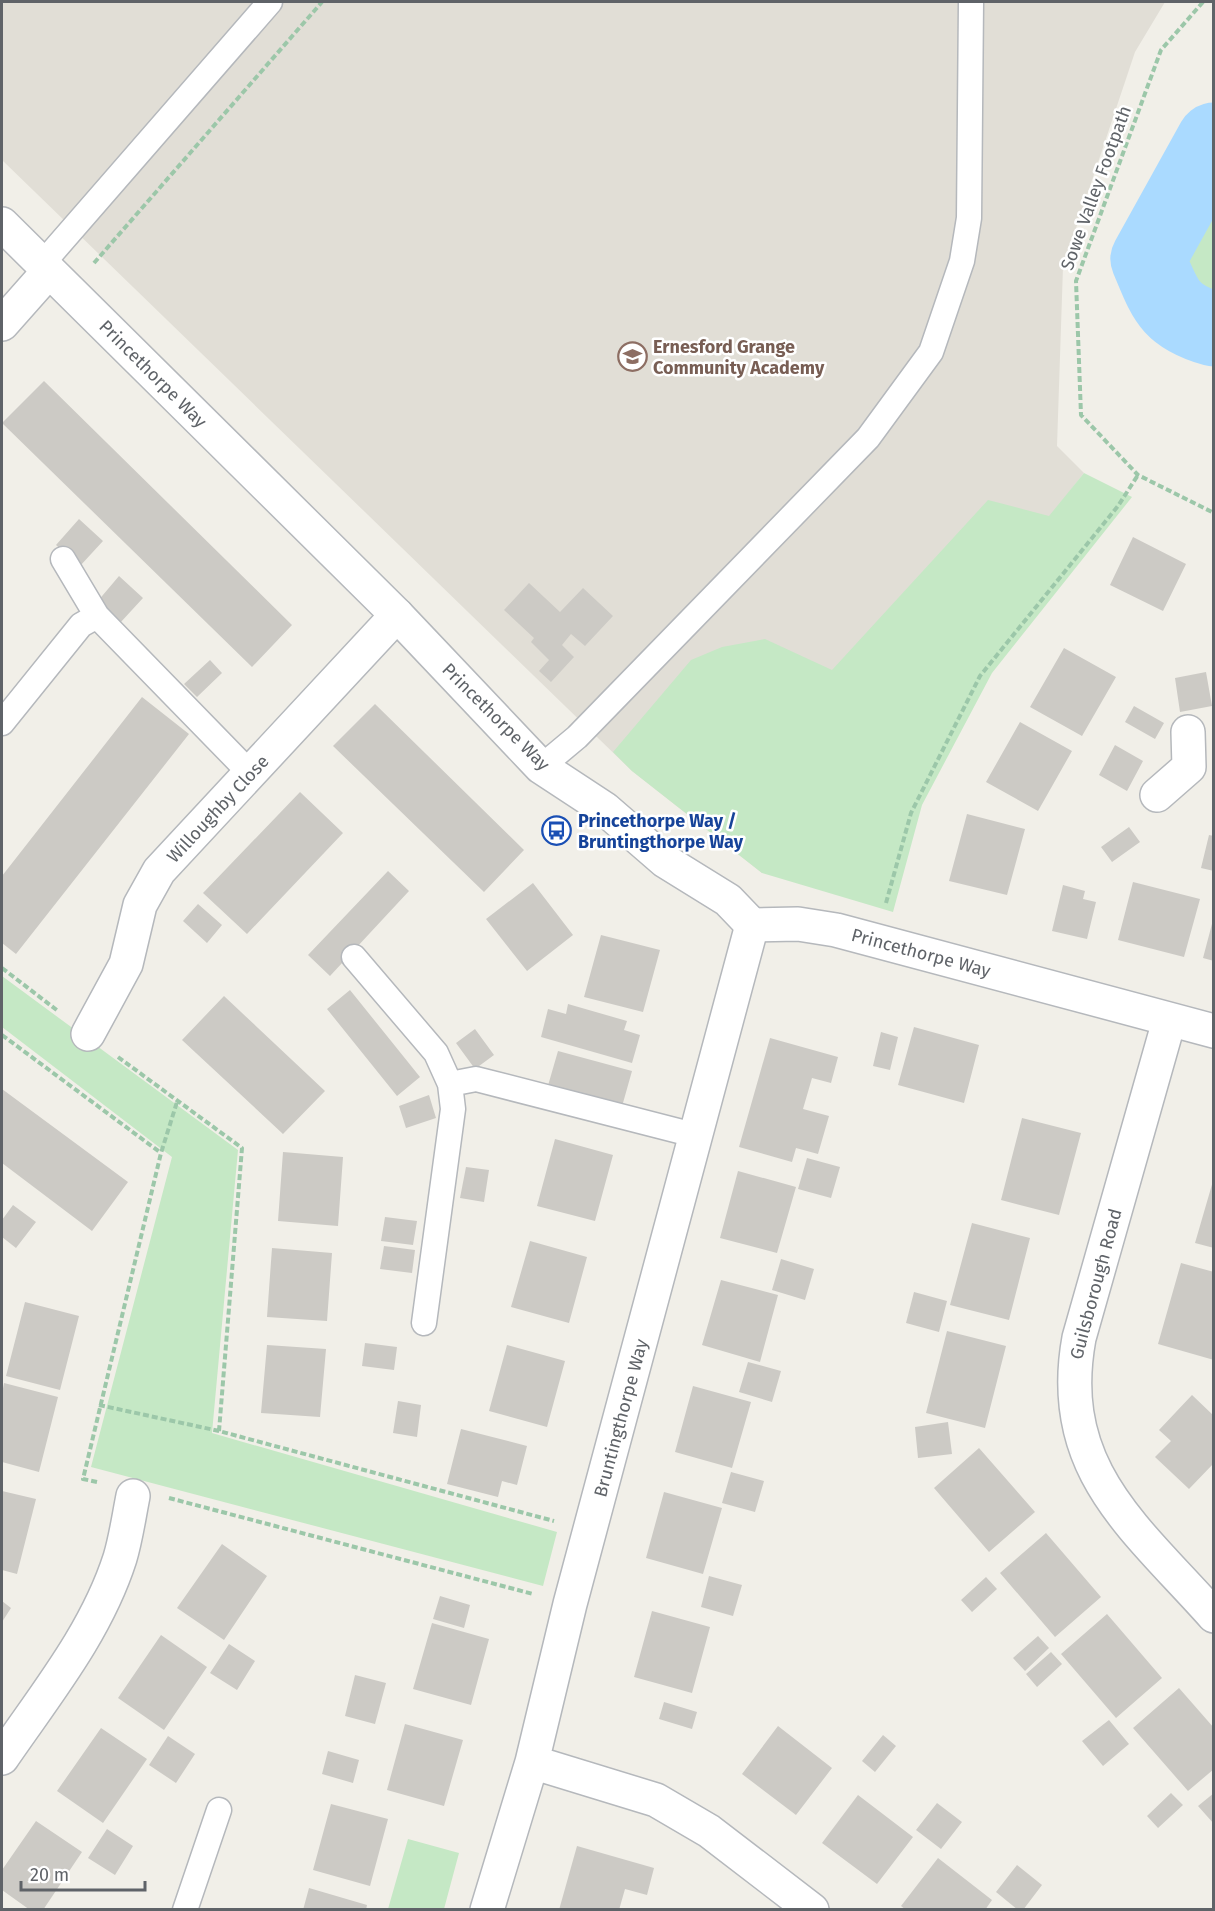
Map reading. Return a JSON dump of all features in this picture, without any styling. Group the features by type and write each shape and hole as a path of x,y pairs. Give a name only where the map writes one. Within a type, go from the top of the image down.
{"street":[{"name":"Princethorpe Way","path":"2,224 397,615 541,767 605,809 665,861 728,900 752,925 798,924 836,930 1169,1021 1214,1031"},
{"path":"2,324 46,267"},
{"name":"Willoughby Close","path":"88,1034 126,964 140,905 159,871 397,615"},
{"path":"1157,795 1201,773 1188,732"},
{"name":"Bruntingthorpe Way","path":"487,1910 532,1762 570,1604 592,1530 694,1135 752,925"},
{"name":"Guilsborough Road","path":"1169,1021 1079,1338 1073,1383 1083,1444 1098,1480 1120,1510 1214,1616"},
{"path":"2,1758 97,1615 121,1557 134,1496"},
{"path":"532,1762 656,1800 710,1831 812,1910"}],"lane":[{"path":"46,267 270,2"},
{"path":"541,767 577,737 868,438 931,352 962,261 969,218 970,2"},
{"path":"63,559 97,616 250,774"},
{"path":"2,723 81,625 97,616"},
{"path":"354,957 436,1053 450,1084 453,1109 424,1323"},
{"path":"450,1084 476,1079 694,1135"},
{"path":"185,1910 219,1810"}],"path":[{"path":"94,263 322,2"},
{"name":"Sowe Valley Footpath","path":"1203,2 1161,50 1076,280 1081,415 1138,475 1214,513"},
{"path":"876,940 911,813 980,676 1111,515 1138,475"},
{"path":"2,968 177,1102 242,1148 219,1431"},
{"path":"2,1035 161,1153"},
{"path":"103,1484 83,1479 161,1153 177,1102"},
{"path":"99,1405 219,1431 592,1530"},
{"path":"167,1498 570,1604"}],"shaded area":[{"name":"Ernesford Grange Community Academy","path":"2,2 1165,2 1135,52 1063,267 1057,446 1084,473 852,768 762,873 632,771 2,160"}],"green space":[{"path":"1213,140 1213,329 1198,324 1177,312 1164,295 1148,259"},
{"path":"1084,473 1132,497 992,673 922,805 893,912 762,873 632,771 613,752 691,660 722,647 765,639 832,670 988,500 1049,516"},
{"path":"2,976 238,1150 212,1433 557,1532 543,1586 91,1467 172,1157 2,1027"},
{"path":"408,1839 459,1853 444,1909 388,1909"}],"building":[{"path":"44,381 292,625 252,667 2,423"},
{"path":"79,519 103,541 80,566 56,545"},
{"path":"1133,537 1186,564 1163,611 1110,585"},
{"path":"119,576 143,598 120,623 97,602"},
{"path":"529,583 560,612 583,588 613,616 585,646 571,634 562,645 574,657 551,682 539,671 549,660 531,642 534,638 504,610"},
{"path":"1064,648 1116,677 1082,736 1030,707"},
{"path":"210,660 222,673 197,697 184,684"},
{"path":"1206,672 1212,706 1180,712 1175,678"},
{"path":"142,697 189,734 16,954 2,943 2,876"},
{"path":"375,704 524,850 484,892 333,746"},
{"path":"1134,706 1164,723 1155,739 1125,722"},
{"path":"1020,722 1072,751 1038,811 986,782"},
{"path":"1115,745 1143,761 1127,791 1099,775"},
{"path":"300,792 343,833 247,934 203,893"},
{"path":"967,814 1025,829 1007,895 949,881"},
{"path":"1129,827 1140,842 1112,862 1101,847"},
{"path":"1209,835 1214,836 1214,871 1201,868"},
{"path":"388,871 409,891 330,976 308,955"},
{"path":"1133,882 1200,899 1184,957 1118,940"},
{"path":"533,883 573,935 527,971 486,919"},
{"path":"1063,885 1085,891 1083,899 1096,902 1087,939 1052,931"},
{"path":"198,904 222,925 207,943 183,921"},
{"path":"1214,920 1214,961 1203,958"},
{"path":"601,935 660,950 643,1012 584,997"},
{"path":"350,990 420,1077 397,1096 327,1009"},
{"path":"224,996 325,1091 283,1134 182,1040"},
{"path":"568,1004 627,1021 624,1030 640,1035 632,1063 541,1037 548,1009 566,1014"},
{"path":"914,1027 979,1045 964,1103 898,1085"},
{"path":"475,1029 494,1055 475,1069 456,1043"},
{"path":"881,1032 898,1037 890,1070 873,1066"},
{"path":"770,1038 838,1057 831,1083 812,1078 803,1109 829,1116 818,1154 796,1148 792,1162 739,1147"},
{"path":"558,1051 632,1071 621,1110 547,1089"},
{"path":"2,1089 128,1182 92,1231 2,1163"},
{"path":"429,1095 436,1118 406,1128 399,1106"},
{"path":"1022,1118 1081,1133 1059,1215 1001,1200"},
{"path":"555,1139 613,1155 595,1221 537,1206"},
{"path":"283,1152 343,1157 338,1226 278,1221"},
{"path":"807,1158 840,1167 831,1198 798,1189"},
{"path":"466,1167 489,1170 484,1202 460,1198"},
{"path":"738,1171 796,1187 777,1253 720,1238"},
{"path":"1214,1181 1214,1248 1195,1243"},
{"path":"13,1205 36,1222 16,1248 2,1237 2,1220"},
{"path":"385,1217 417,1221 413,1245 381,1241"},
{"path":"972,1223 1030,1238 1009,1320 950,1305"},
{"path":"530,1241 587,1257 569,1323 511,1307"},
{"path":"384,1246 415,1250 412,1273 380,1269"},
{"path":"272,1248 332,1253 327,1321 267,1317"},
{"path":"781,1259 814,1269 805,1300 772,1290"},
{"path":"1181,1263 1214,1272 1214,1360 1158,1344"},
{"path":"721,1280 778,1295 760,1362 702,1345"},
{"path":"914,1292 947,1301 939,1332 906,1323"},
{"path":"25,1302 79,1316 60,1390 6,1376"},
{"path":"947,1331 1006,1346 985,1428 926,1413"},
{"path":"365,1343 397,1347 394,1370 362,1366"},
{"path":"267,1345 326,1349 320,1417 261,1413"},
{"path":"507,1345 565,1361 547,1427 489,1411"},
{"path":"748,1362 781,1371 772,1402 739,1392"},
{"path":"4,1383 58,1397 39,1472 2,1462"},
{"path":"693,1386 751,1402 732,1468 675,1452"},
{"path":"1192,1395 1214,1416 1214,1463 1189,1489 1155,1457 1171,1441 1159,1430"},
{"path":"398,1401 421,1405 417,1437 393,1433"},
{"path":"948,1422 952,1454 918,1458 915,1427"},
{"path":"461,1429 527,1446 517,1485 502,1481 498,1497 447,1484"},
{"path":"979,1448 1035,1512 989,1552 934,1488"},
{"path":"731,1472 764,1481 755,1512 722,1503"},
{"path":"2,1491 36,1499 17,1574 2,1570"},
{"path":"664,1492 722,1508 703,1574 646,1558"},
{"path":"1046,1533 1101,1597 1055,1637 1000,1573"},
{"path":"222,1544 267,1576 224,1640 177,1608"},
{"path":"709,1576 742,1585 733,1616 701,1607"},
{"path":"986,1577 997,1589 972,1612 961,1600"},
{"path":"440,1596 470,1605 464,1628 433,1619"},
{"path":"2,1601 11,1608 2,1622"},
{"path":"652,1611 710,1627 692,1693 634,1677"},
{"path":"1107,1614 1162,1678 1116,1718 1061,1654"},
{"path":"432,1623 489,1639 471,1705 413,1689"},
{"path":"161,1635 207,1667 164,1730 118,1698"},
{"path":"1038,1636 1049,1648 1025,1671 1013,1658"},
{"path":"229,1644 255,1661 237,1690 210,1673"},
{"path":"1051,1652 1062,1664 1037,1687 1026,1674"},
{"path":"355,1675 386,1683 375,1724 345,1716"},
{"path":"1179,1688 1214,1728 1214,1769 1188,1791 1133,1728"},
{"path":"664,1702 697,1712 692,1729 659,1719"},
{"path":"1109,1720 1129,1744 1103,1766 1082,1741"},
{"path":"405,1724 463,1740 444,1806 387,1790"},
{"path":"778,1726 832,1768 796,1815 742,1774"},
{"path":"101,1728 147,1759 103,1823 57,1791"},
{"path":"883,1735 896,1746 875,1772 862,1761"},
{"path":"168,1736 195,1754 176,1783 149,1765"},
{"path":"328,1751 359,1760 353,1783 322,1774"},
{"path":"1171,1793 1183,1805 1158,1828 1147,1816"},
{"path":"1214,1793 1214,1824 1198,1806"},
{"path":"858,1795 913,1837 877,1884 822,1843"},
{"path":"937,1803 962,1822 941,1849 916,1830"},
{"path":"331,1804 388,1819 370,1886 313,1870"},
{"path":"36,1821 82,1852 43,1910 30,1910 2,1890 2,1870"},
{"path":"107,1829 133,1846 115,1875 88,1858"},
{"path":"577,1846 654,1868 647,1895 625,1889 619,1910 559,1910"},
{"path":"938,1858 992,1900 985,1910 906,1910 901,1906"},
{"path":"1017,1865 1042,1885 1023,1910 1018,1910 996,1892"},
{"path":"309,1888 367,1905 366,1910 303,1910"}],"waterway":[{"path":"1214,140 1148,259 1164,295 1177,312 1214,329"}],"place":[{"name":"Ernesford Grange Community Academy","path":"632,357"},
{"name":"Princethorpe Way / Bruntingthorpe Way","path":"557,831"}]}
